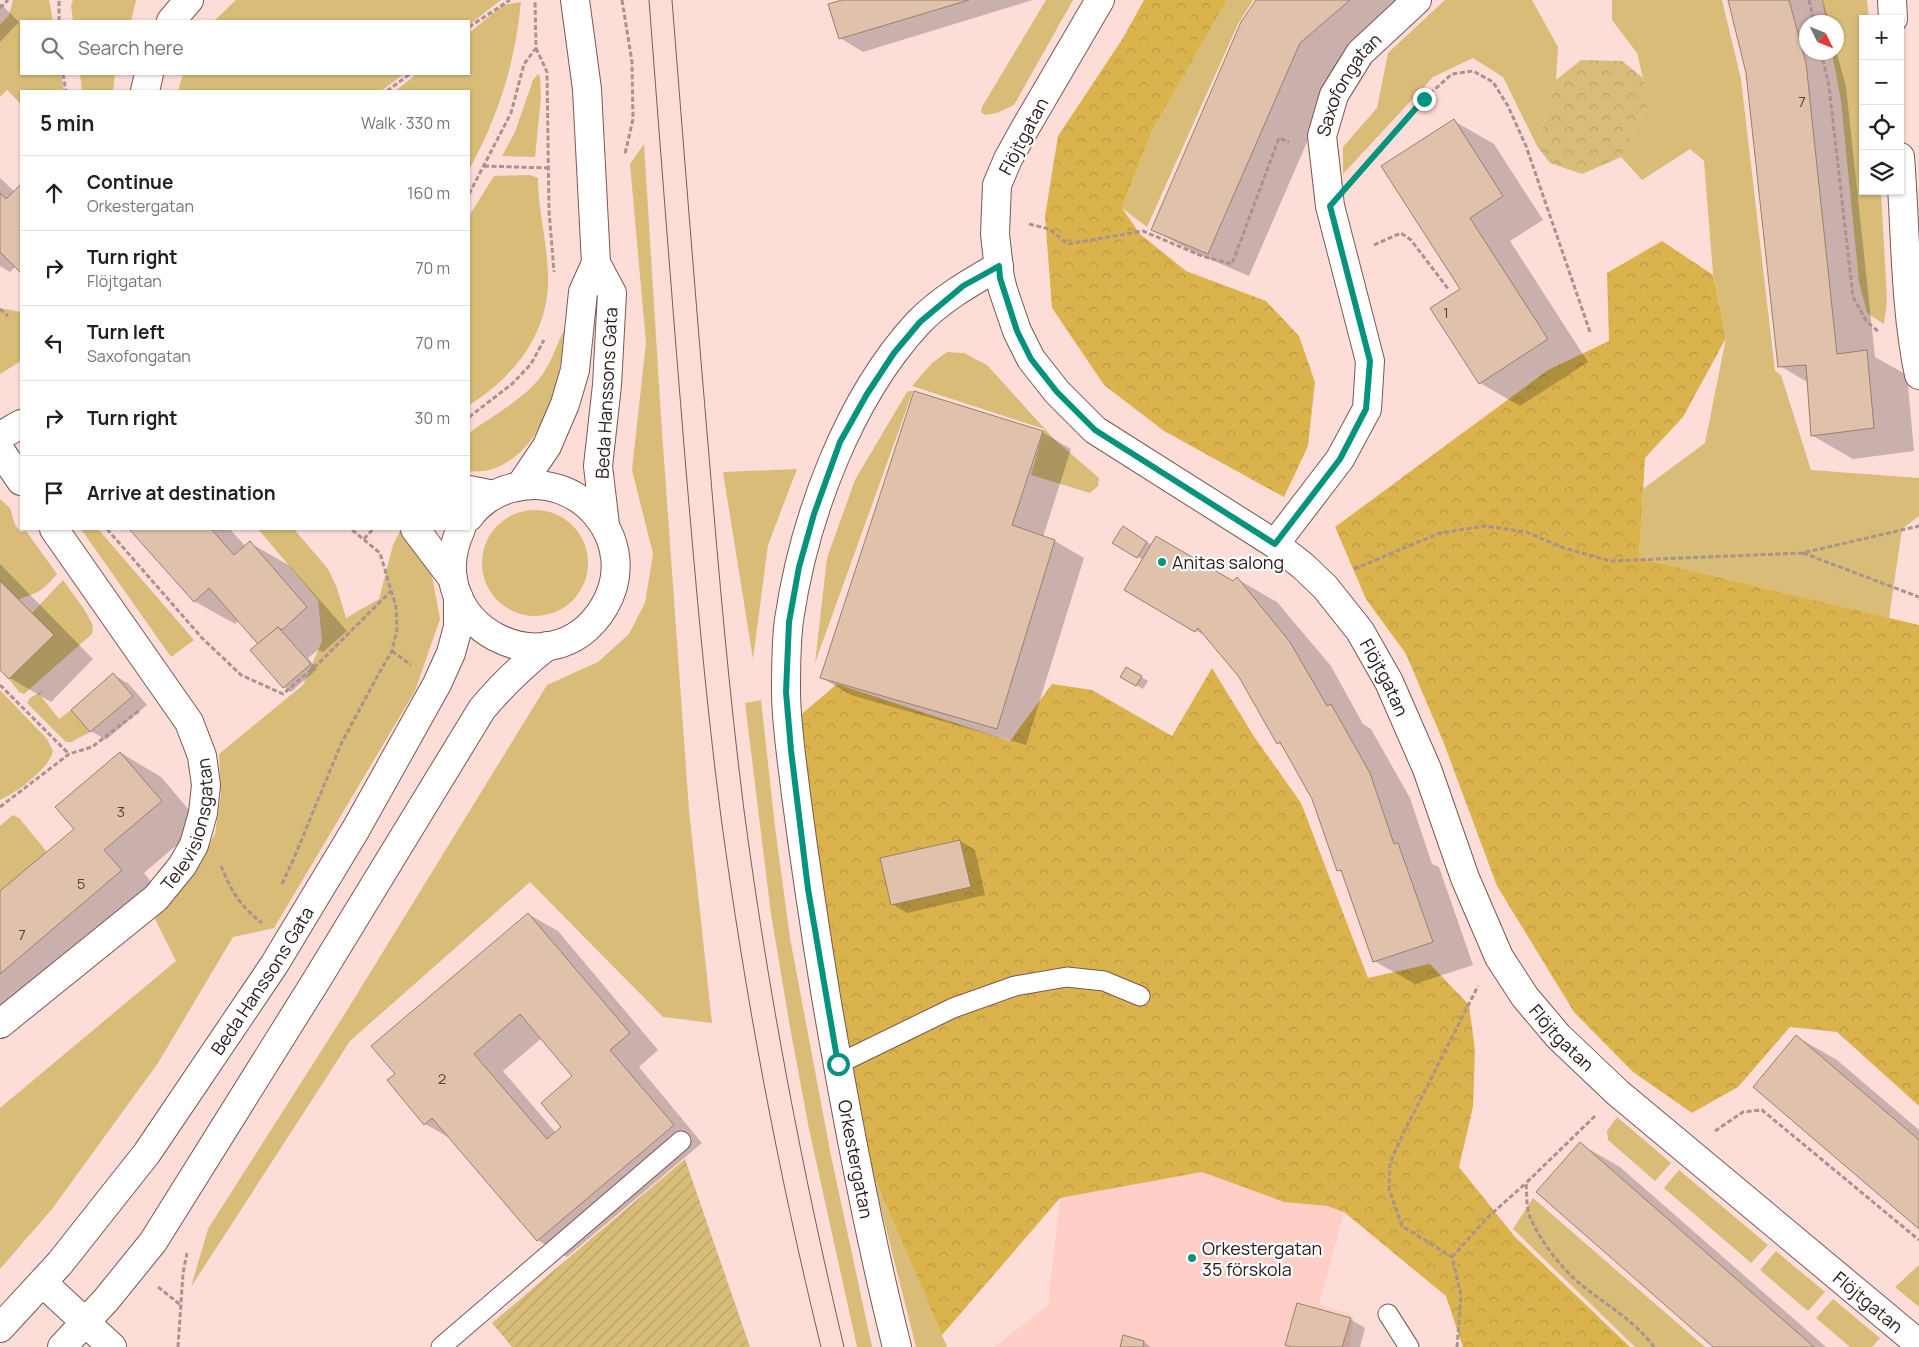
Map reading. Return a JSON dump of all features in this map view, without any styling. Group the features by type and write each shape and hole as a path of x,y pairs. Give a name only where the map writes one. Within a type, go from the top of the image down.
{"street":[{"path":"172,20 189,0"},
{"name":"Beda Hanssons Gata","path":"62,1347 87,1322 153,1242 316,981 482,709 499,688 547,646 574,636 585,628 596,618 607,600 614,580 615,566 614,552 605,525 598,466 608,385 612,293 596,263 587,89 575,0"},
{"name":"Flöjtgatan","path":"1100,0 1016,144 997,185 995,234 1000,278 1017,331 1031,359 1057,392 1095,430 1275,544 1303,566 1325,587 1360,632 1389,682 1427,769 1465,878 1499,957 1525,997 1558,1036 1618,1093 1919,1344"},
{"name":"Saxofongatan","path":"1275,544 1340,459 1366,409 1370,361 1330,206 1322,136 1334,95 1360,53 1417,0"},
{"path":"1892,0 1893,15"},
{"path":"145,90 149,75"},
{"path":"1904,188 1912,249 1912,333 1919,375"},
{"name":"Beda Hanssons Gata","path":"520,486 547,446 565,404 575,370 583,292 596,263"},
{"name":"Orkestergatan","path":"897,1347 871,1240 808,889 786,692 789,622 799,567 814,514 840,442 867,394 894,353 920,322 963,286 999,266"},
{"path":"0,436 20,425"},
{"path":"0,450 20,480"},
{"name":"Beda Hanssons Gata","path":"470,516 482,503 481,492 536,484 553,486 583,500 605,525"},
{"name":"Televisionsgatan","path":"0,1024 156,898 182,866 194,845 203,813 206,785 202,756 189,722 55,530"},
{"path":"416,530 456,588"},
{"name":"Beda Hanssons Gata","path":"0,1328 43,1283 88,1230 147,1153 274,965 356,829 437,684 452,653 458,627 454,551 462,530"},
{"name":"Beda Hanssons Gata","path":"456,588 473,620 494,637 520,646 547,646"},
{"path":"43,1283 112,1347"}],"lane":[{"path":"838,1064 953,1008 1015,986 1067,978 1104,981 1140,996"},
{"path":"441,1347 681,1141"},
{"path":"1388,1314 1409,1347"}],"path":[{"path":"0,7 8,0"},
{"path":"59,0 59,20"},
{"path":"470,26 510,0"},
{"path":"535,0 536,48 547,72 549,211 555,278"},
{"path":"1809,0 1812,15"},
{"path":"470,192 511,113 524,64 536,48"},
{"path":"1823,60 1829,86 1852,297 1867,322 1879,332 1912,333"},
{"path":"1330,206 1424,99 1452,74 1473,72 1493,82 1508,106 1526,146 1590,332"},
{"path":"63,75 66,90"},
{"path":"388,90 409,75"},
{"path":"1024,224 1049,228 1068,244 1144,231 1202,256 1232,264 1279,138 1324,158"},
{"path":"484,166 549,168"},
{"path":"1344,260 1401,233 1411,240 1449,290"},
{"path":"0,309 8,316"},
{"path":"470,416 512,384 531,364 547,334"},
{"path":"1325,587 1348,572 1440,533 1485,526 1527,532 1560,547 1610,561 1802,553 1919,526"},
{"path":"107,530 202,638 241,675 283,694 320,662 391,591"},
{"path":"278,890 294,858 341,744 392,651 397,630 396,607 380,552 352,530"},
{"path":"364,539 372,530"},
{"path":"1802,553 1919,596"},
{"path":"0,685 69,754"},
{"path":"0,807 69,754 92,747 165,690"},
{"path":"199,827 209,839 229,884 245,910 262,923"},
{"path":"258,931 266,915"},
{"path":"1457,1347 1461,1295 1452,1258 1402,1226 1390,1189 1390,1163 1482,979 1499,957"},
{"path":"1452,1258 1489,1216 1526,1183 1618,1093"},
{"path":"1690,1154 1716,1130 1743,1112 1762,1110 1919,1240"},
{"path":"1526,1183 1530,1216 1551,1254 1582,1286 1618,1312 1649,1340 1654,1347"}],"shaded area":[{"name":"Orkestergatan 35 förskola","path":"1202,1172 1284,1202 1327,1206 1344,1212 1319,1304 1354,1316 1349,1347 994,1347 1048,1305 1060,1198"}],"green space":[{"path":"13,0 49,0 53,20 20,20 20,75 61,75 64,90 20,90 20,103 7,90 0,97 0,25 9,15"},
{"path":"73,0 136,0 131,20 73,20 71,5"},
{"path":"236,0 501,0 470,24 470,20 215,20"},
{"path":"1046,0 1073,0 1014,105 997,113 985,115 981,112 982,107"},
{"path":"1144,0 1227,0 1152,131 1122,208 1140,234 1186,271 1266,301 1299,336 1315,382 1308,446 1284,497 1164,431 1104,385 1052,308 1045,216 1058,136 1123,38"},
{"path":"1227,0 1253,0 1238,24 1147,227 1122,208 1152,131"},
{"path":"1445,0 1532,0 1558,47 1556,80 1537,146 1503,77 1473,58 1433,77 1343,174 1343,147 1377,108 1388,53"},
{"path":"1612,0 1722,0 1741,79 1775,371 1781,375 1811,470 1919,478 1919,516 1902,529 1889,618 1639,558 1643,489 1705,443 1726,338 1713,274 1704,161 1690,149 1642,180 1621,157 1649,103 1637,53 1612,20"},
{"path":"1822,0 1867,0 1869,15 1859,15 1859,195 1881,195 1887,300 1884,324 1867,313 1859,282 1841,101 1833,60 1844,60 1844,15 1825,15"},
{"path":"521,2 515,46 497,109 470,168 470,90 396,90 416,75 470,75 470,32 503,5"},
{"path":"1581,60 1622,61 1643,78 1649,103 1621,157 1582,174 1550,163 1537,146 1556,80"},
{"path":"538,74 540,76 541,97 535,157 502,156 515,132 533,80"},
{"path":"80,75 115,75 113,90 82,90"},
{"path":"183,75 403,75 382,90 178,90"},
{"path":"644,144 689,810 712,1023 663,1017 530,882 350,1041 191,1287 208,1229 346,1012 547,685 598,662 629,634 645,603 653,554 632,470 646,343 630,164"},
{"path":"530,175 538,178 539,202 548,273 547,294 543,314 527,350 501,381 470,404 470,214 494,176"},
{"path":"1662,241 1713,275 1726,338 1683,417 1645,458 1639,558 1919,625 1919,1106 1837,1032 1790,1027 1738,1087 1692,1113 1633,1072 1574,1012 1497,886 1443,741 1406,654 1366,599 1335,527 1548,370 1609,341 1607,273"},
{"path":"0,308 20,312 20,362 0,374"},
{"path":"568,323 552,399 536,434 524,449 504,464 485,471 470,471 470,432 521,397 539,379 546,369"},
{"path":"947,352 964,353 987,365 1054,439 1099,478 1098,486 1090,493 1031,475 1044,429 912,386 932,363"},
{"path":"913,391 815,663 827,558 855,480 907,392"},
{"path":"797,469 768,545 753,659 723,472"},
{"path":"0,499 10,508 15,525 21,532 26,531 57,574 39,591 19,600 0,581"},
{"path":"535,510 555,514 573,525 584,543 588,563 584,583 573,601 555,612 535,616 515,612 497,601 486,583 482,563 486,543 497,525 515,514"},
{"path":"82,530 99,530 194,640 171,657"},
{"path":"259,530 295,530 328,569 337,588 346,618 379,599 393,545 400,530 412,539 432,576 440,619 415,691 274,928 233,937 158,1063 52,1209 0,1269 0,1108 176,961 155,919 197,866 215,834 221,794 219,754 303,685 322,641 318,600"},
{"path":"63,580 86,612 93,626 92,634 24,694 19,692 9,679 53,636 32,613"},
{"path":"1212,668 1253,735 1301,803 1368,978 1430,964 1469,1005 1475,1050 1473,1107 1459,1167 1515,1237 1630,1347 1463,1347 1446,1296 1344,1212 1327,1206 1284,1202 1202,1172 1060,1198 942,1335 872,1173 839,1008 798,717 837,684 1010,741 1052,684 1092,690 1172,736"},
{"path":"0,690 47,739 53,751 51,758 39,772 15,792 0,800"},
{"path":"42,691 40,695 59,719 71,710 90,732 71,742 66,742 27,703 30,698"},
{"path":"761,700 790,938 831,1156 872,1347 857,1347 809,1129 790,1027 771,914 745,703"},
{"path":"13,815 19,818 47,852 0,891 0,826"},
{"path":"1617,1117 1671,1163 1655,1181 1608,1140 1607,1131"},
{"path":"685,1159 750,1347 512,1347 492,1323"},
{"path":"1679,1170 1768,1245 1751,1263 1664,1188"},
{"path":"872,1173 942,1335 947,1347 916,1347"},
{"path":"1533,1198 1705,1347 1635,1347 1513,1229"},
{"path":"1776,1251 1825,1292 1808,1311 1760,1270"},
{"path":"1919,1265 1919,1307 1895,1287"},
{"path":"1833,1299 1880,1338 1872,1347 1850,1347 1816,1318"}],"building":[{"path":"842,0 969,0 839,39 828,4"},
{"path":"1256,0 1350,0 1300,43 1208,254 1151,230 1241,22"},
{"path":"1728,0 1789,0 1799,37 1799,60 1805,60 1806,63 1837,354 1867,350 1874,428 1811,436 1806,365 1778,367 1746,73"},
{"path":"1454,119 1503,196 1470,218 1548,339 1479,384 1430,308 1460,289 1381,166"},
{"path":"20,185 20,272 0,252 0,193 6,199"},
{"path":"914,391 1043,431 1012,525 1055,540 997,729 820,678"},
{"path":"1123,526 1147,542 1137,558 1112,543"},
{"path":"130,530 212,530 234,555 250,541 307,607 282,630 278,627 258,644 209,588 194,602"},
{"path":"1156,536 1233,581 1237,577 1290,642 1327,706 1331,704 1370,773 1394,844 1398,843 1433,942 1373,962 1341,870 1337,871 1312,799 1280,742 1277,744 1239,677 1198,628 1195,632 1124,590"},
{"path":"0,581 54,635 9,679 0,670"},
{"path":"278,627 311,664 283,688 250,650"},
{"path":"1126,667 1142,676 1136,686 1120,677"},
{"path":"113,673 133,696 90,732 71,710"},
{"path":"120,752 162,801 104,850 122,870 0,974 0,891 74,829 55,807"},
{"path":"960,840 971,887 891,905 880,858"},
{"path":"528,913 630,1033 610,1050 674,1125 537,1241 432,1118 424,1125 387,1080 395,1074 371,1046","holes":["520,1014 572,1076 541,1103 561,1127 547,1139 474,1054"]},
{"path":"1796,1035 1919,1140 1919,1229 1753,1087"},
{"path":"1580,1142 1814,1347 1713,1347 1536,1192"},
{"path":"1297,1303 1351,1318 1342,1347 1292,1347 1285,1345"},
{"path":"1123,1335 1144,1341 1143,1347 1120,1347"}],"tram line":[{"path":"649,0 694,557 721,817 730,884 764,1083 805,1281 821,1347"},
{"path":"672,0 717,544 744,810 753,878 787,1080 814,1214 844,1347"}],"place":[{"name":"Anitas salong","path":"1162,562"},
{"name":"Orkestergatan 35 förskola","path":"1192,1258"}],"route":[{"path":"838,1064 808,889 791,750 786,692 789,622 799,567 814,514 840,442 867,394 894,353 920,322 963,286 999,266 1003,290 1017,331 1031,359 1057,392 1095,430 1136,458 1275,544 1340,459 1366,409 1370,361 1330,206 1424,99"}]}
